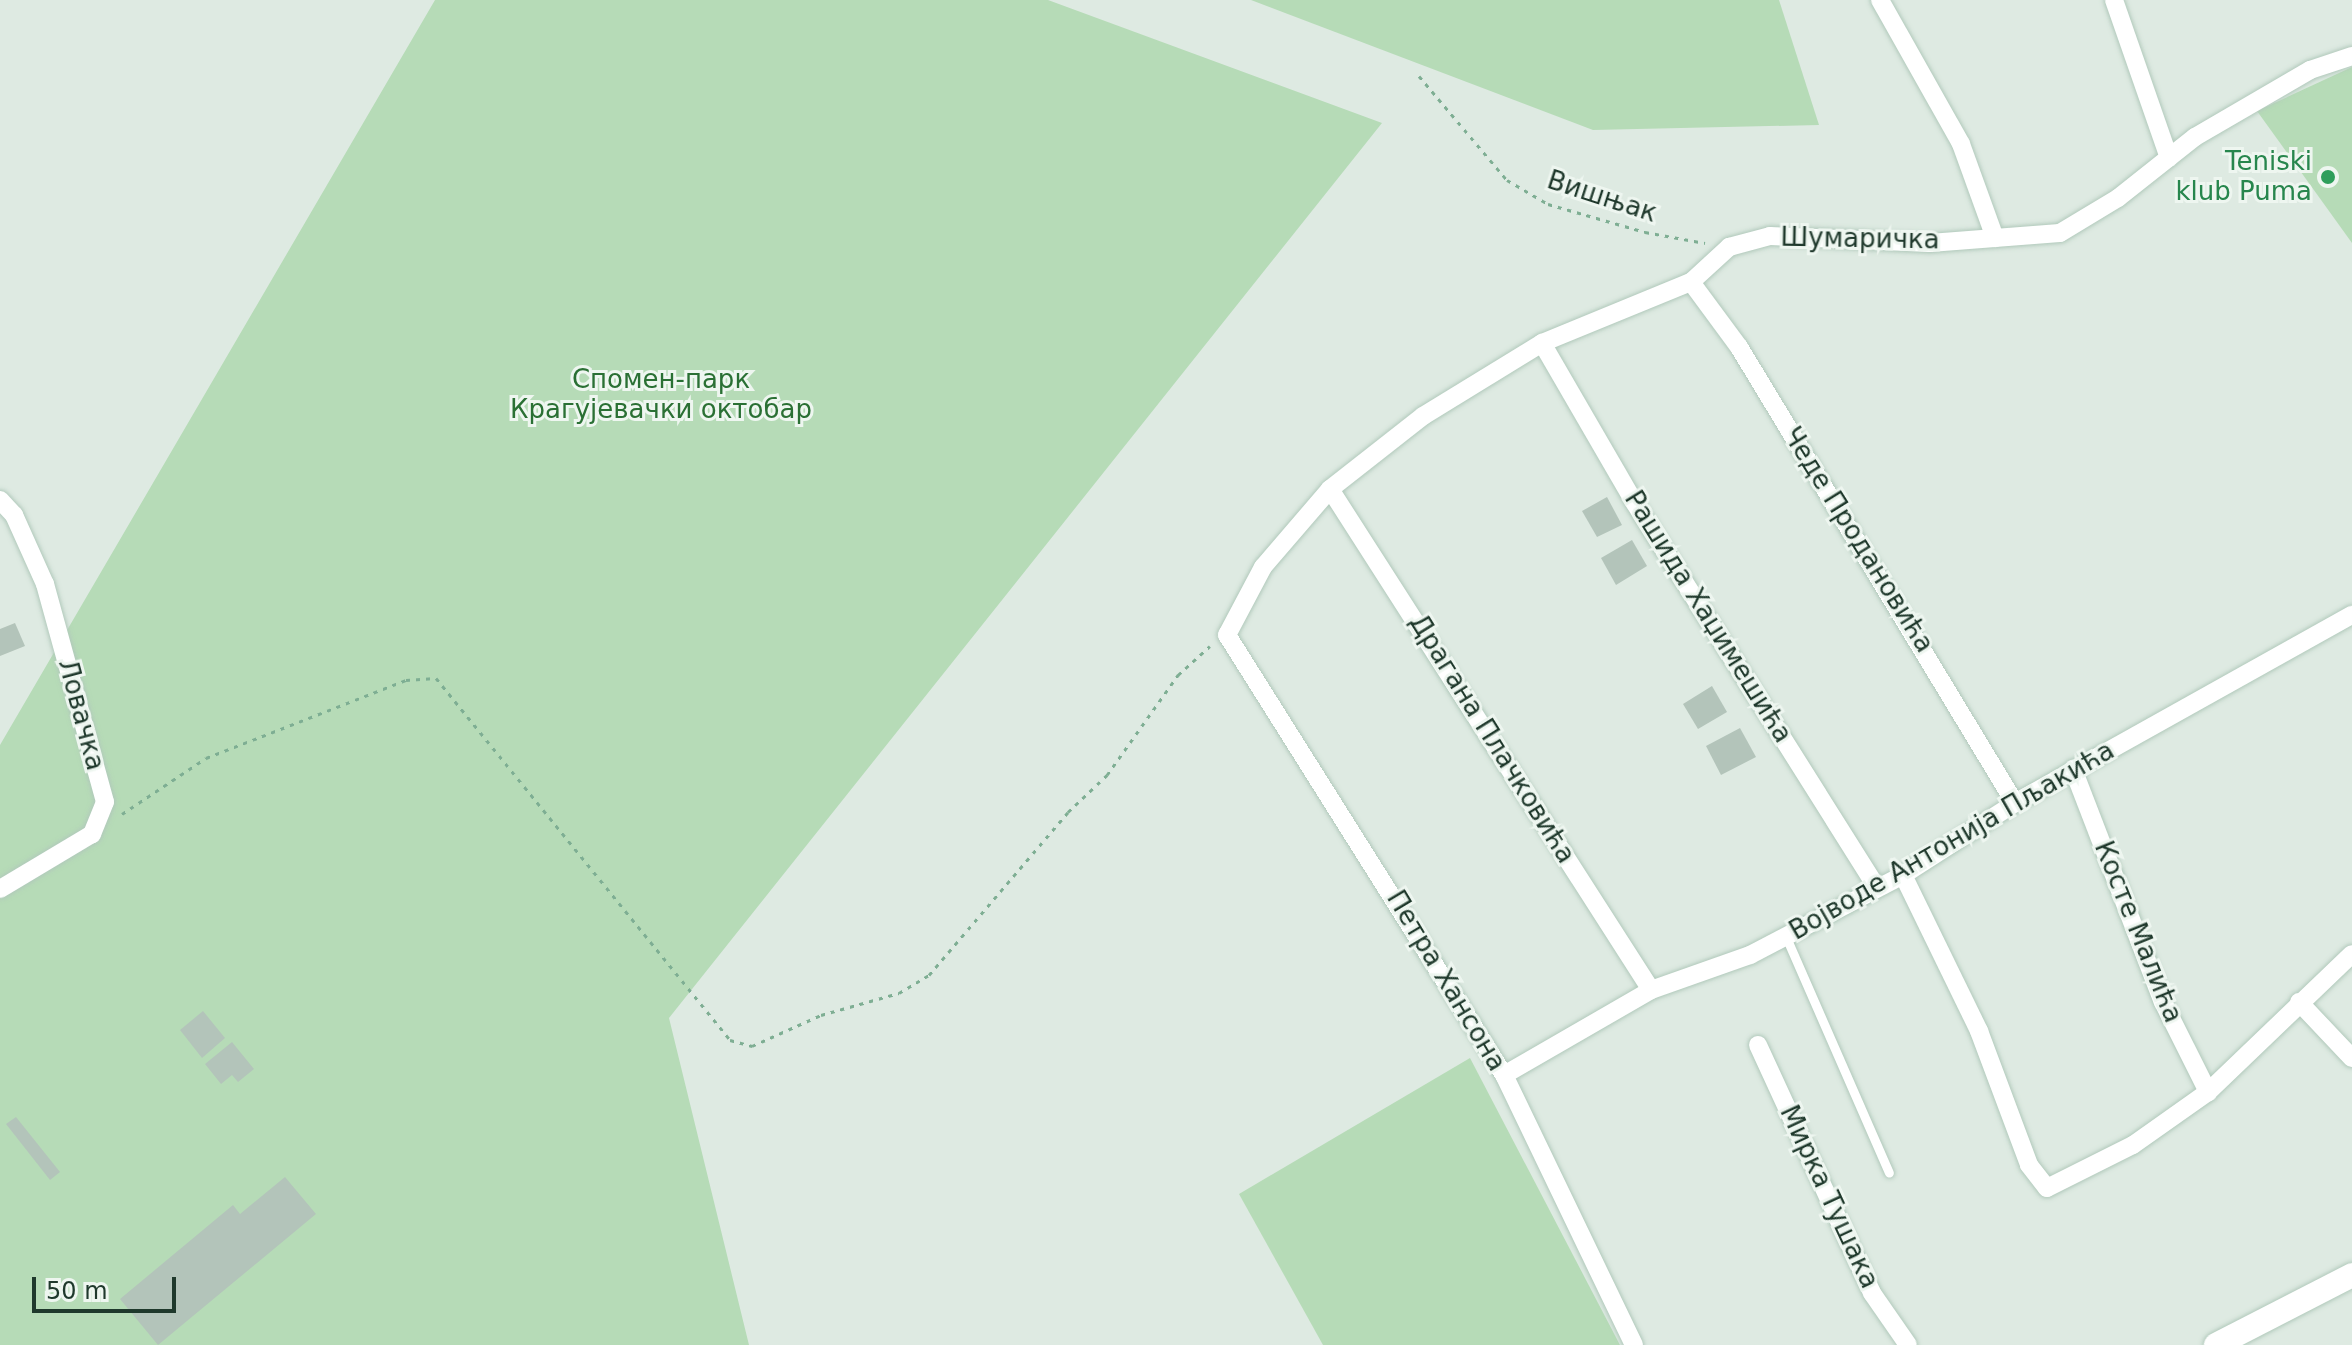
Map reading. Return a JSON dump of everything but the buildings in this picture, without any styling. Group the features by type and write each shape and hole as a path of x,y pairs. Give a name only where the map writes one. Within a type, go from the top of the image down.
{"main road":[{"path":"2216,1345 2352,1275"}],"street":[{"path":"1880,0 1961,144 1995,238"},
{"path":"2114,0 2169,158"},
{"name":"Шумаричка","path":"1227,635 1263,567 1330,489 1423,416 1542,343 1691,282 1729,247 1770,236 1930,243 2060,233 2118,198 2195,137 2310,70 2352,56"},
{"name":"Чеде Продановића","path":"1691,282 1755,374 2015,803"},
{"name":"Рашида Хаџимешића","path":"1542,343 1634,502 1877,888"},
{"name":"Драгана Плачковића","path":"1330,489 1651,990"},
{"name":"Ловачка","path":"0,500 14,515 45,584 105,802 102,819"},
{"name":"Војводе Антонија Пљакића","path":"1504,1075 1651,990 1786,937 1903,875 2073,769 2352,615"},
{"name":"Петра Хансона","path":"1227,635 1504,1075 1634,1345"},
{"name":"Косте Малића","path":"2073,769 2163,1002 2208,1092"},
{"path":"0,889 92,834 102,819"},
{"path":"1903,875 1979,1031 2029,1165 2047,1188 2133,1145 2208,1092 2352,954"},
{"path":"2299,1002 2352,1058"},
{"name":"Мирка Тушака","path":"1758,1045 1872,1293 1908,1345"}],"lane":[{"path":"1786,937 1889,1173"}],"path":[{"name":"Вишњак","path":"1419,76 1507,180 1548,204 1645,232 1729,247"},
{"path":"102,819 119,816 206,758 406,680 436,678 730,1040 752,1046 821,1015 899,993 929,975 1068,812 1107,775 1178,675 1227,635"}],"green space":[{"name":"Спомен-парк Крагујевачки октобар","path":"435,0 1048,0 1382,123 669,1018 749,1345 0,1345 0,745"},
{"path":"1251,0 1779,0 1819,125 1593,130"},
{"name":"Teniski klub Puma","path":"2352,67 2352,243 2257,111"},
{"path":"1470,1058 1620,1345 1323,1345 1239,1194"}],"place":[{"name":"Teniski klub Puma","path":"2328,177"}]}
